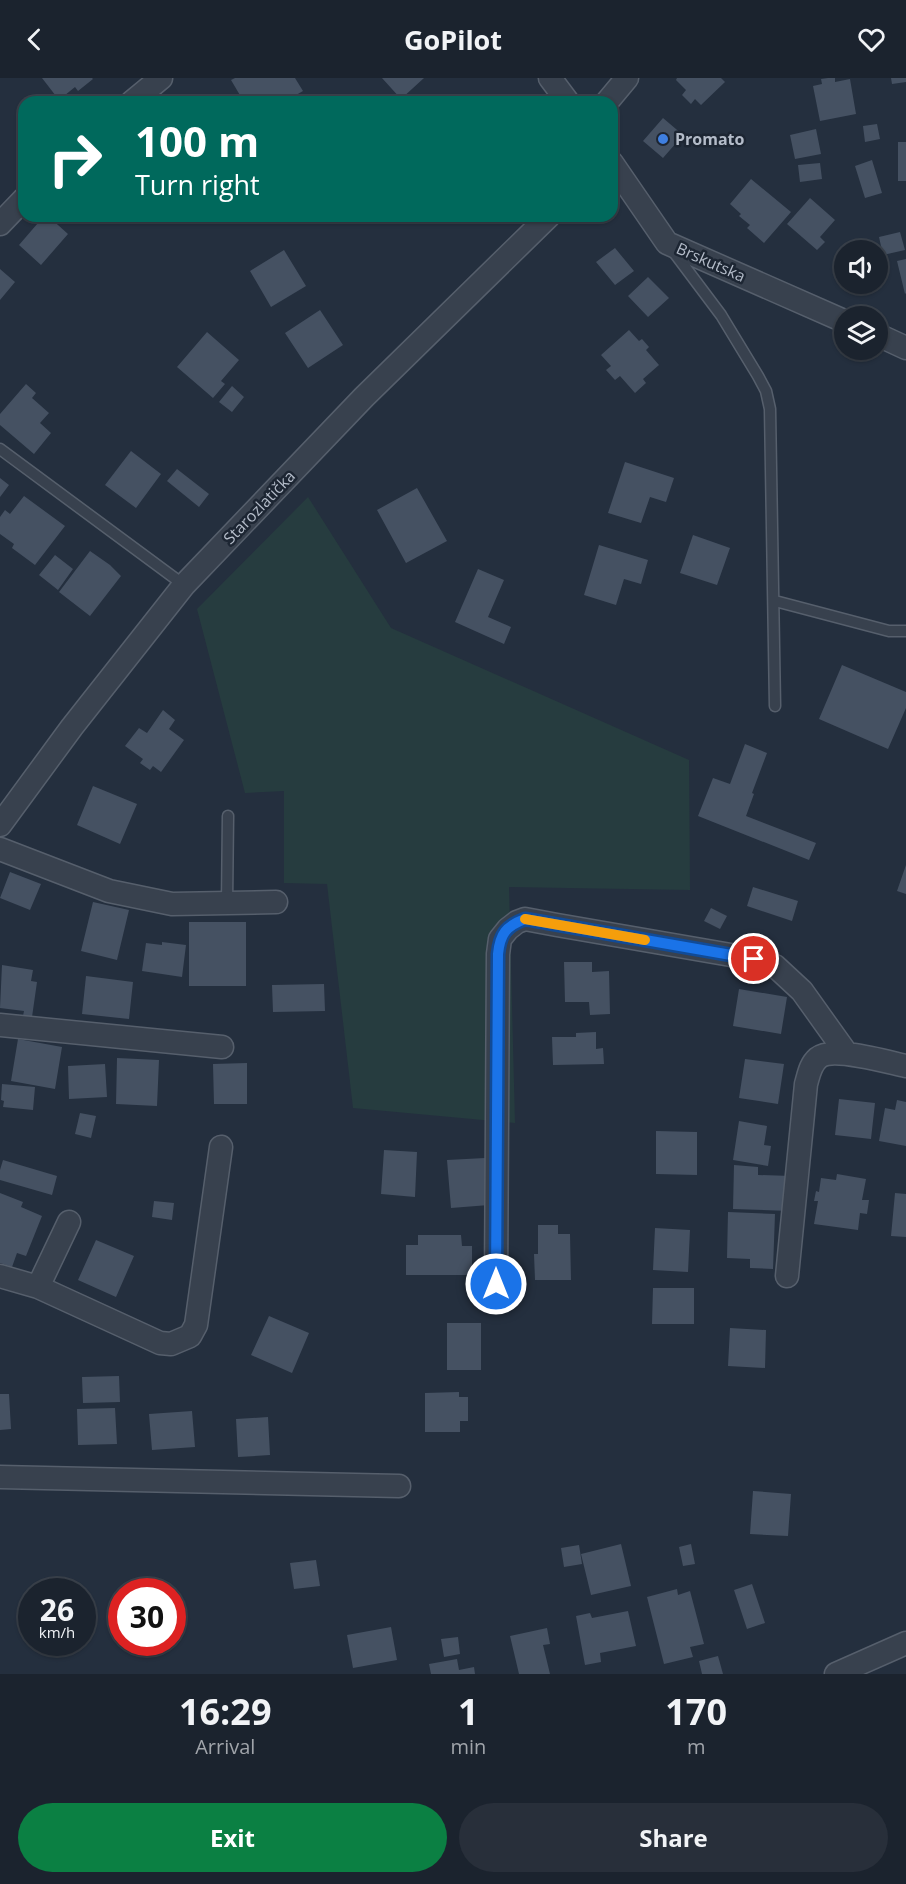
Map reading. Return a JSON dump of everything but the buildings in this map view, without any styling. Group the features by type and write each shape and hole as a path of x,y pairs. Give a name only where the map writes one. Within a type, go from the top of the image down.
{"street":[{"path":"139,96 161,78"},
{"path":"550,78 564,96"},
{"path":"612,96 627,78"},
{"name":"Brskutska","path":"618,172 667,243 834,317"},
{"path":"0,224 18,206"},
{"name":"Starozlatička","path":"0,825 72,727 184,585 364,397 543,222"},
{"path":"888,340 906,348"},
{"path":"0,849 109,891 172,904 276,902"},
{"path":"496,1284 498,954 500,939 517,922 525,919 754,959 775,966 802,991 847,1054"},
{"path":"0,1025 222,1047"},
{"path":"787,1276 806,1084 812,1065 819,1057 829,1053 847,1054 906,1066"},
{"path":"0,1275 38,1287 159,1343 171,1344 190,1336 196,1325 221,1147"},
{"path":"38,1287 69,1222"},
{"path":"0,1477 399,1486"},
{"path":"836,1674 905,1645"}],"lane":[{"path":"667,243 721,315 766,391 770,409 775,706"},
{"path":"0,449 184,585"},
{"path":"774,601 889,631 906,632"},
{"path":"227,903 228,816"}],"green space":[{"path":"308,497 391,628 689,760 690,890 509,887 515,1123 353,1108 327,884 284,883 284,791 245,793 197,609"}],"slow traffic":[{"path":"525,919 645,940"}],"place":[{"name":"Promato","path":"663,139"}],"route":[{"path":"496,1284 498,954 500,939 508,929 525,919 754,959"}]}
